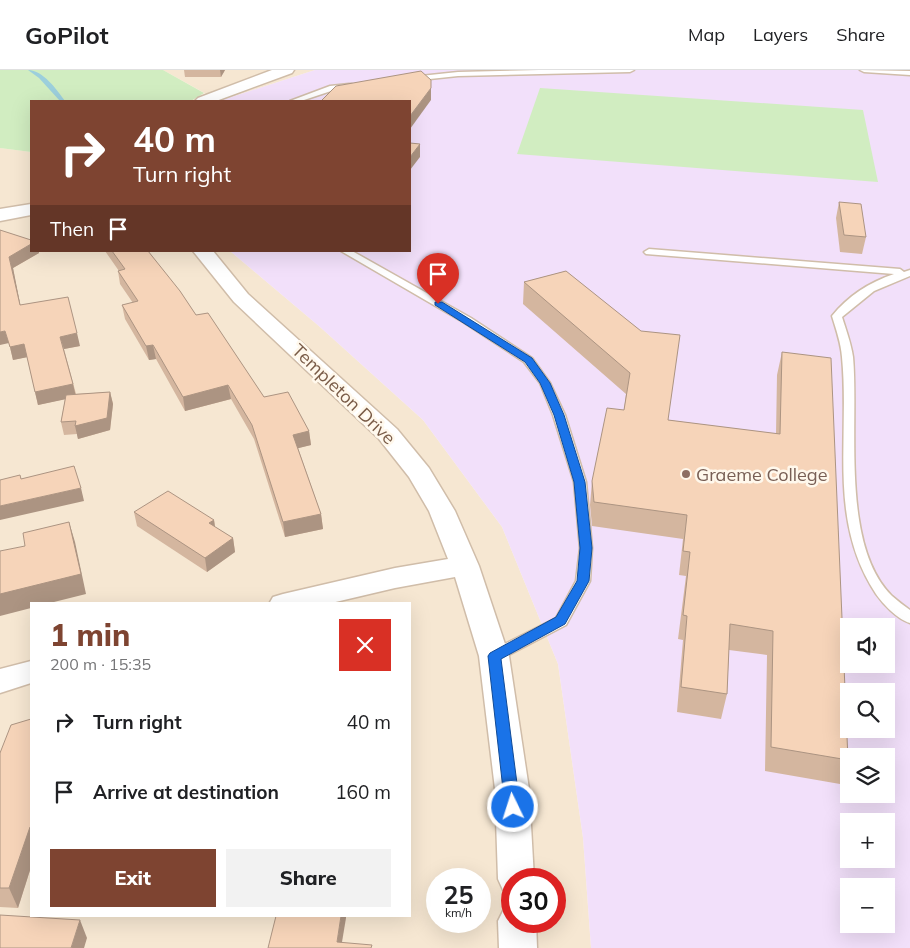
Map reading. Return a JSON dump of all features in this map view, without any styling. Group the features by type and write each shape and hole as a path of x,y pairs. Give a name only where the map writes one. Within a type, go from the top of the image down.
{"street":[{"path":"204,100 250,81 287,70"},
{"path":"0,215 30,210"},
{"name":"Templeton Drive","path":"204,252 242,298 388,434 420,474 442,510 465,566 494,656 512,789 516,868"},
{"path":"291,602 395,578 465,566"},
{"path":"0,681 30,672"},
{"path":"517,933 518,948"}],"lane":[{"path":"399,80 458,74 630,70"},
{"path":"864,70 910,73"},
{"path":"297,100 333,88 361,84"},
{"path":"347,252 466,320 528,360 545,383 559,415 580,482 586,548 583,581 560,621 494,656"},
{"path":"649,252 910,273 889,278 872,286 853,300 837,316 847,350 852,522 864,561 876,585 894,609 910,618"}],"shaded area":[{"path":"163,70 315,70 222,100 217,100"},
{"name":"Graeme College","path":"315,70 910,70 910,948 591,948 583,838 558,664 502,527 423,420 320,327 231,252 411,252 411,100 222,100"},
{"path":"0,148 30,152 30,252 231,252 320,327 423,420 502,527 558,664 583,838 591,948 0,948"}],"green space":[{"path":"0,70 163,70 204,93 193,100 30,100 30,152 0,148"},
{"path":"540,88 863,110 878,182 517,154"}],"building":[{"path":"421,71 431,80 431,88 411,115 411,100 322,100 336,86"},
{"path":"411,143 420,144 411,156"},
{"path":"839,202 861,204 866,237 844,235"},
{"path":"0,230 30,240 30,245 9,257 20,305 68,297 77,333 60,337 73,384 35,392 24,344 10,347 5,331 0,332"},
{"path":"113,252 149,252 180,291 196,315 208,313 264,397 288,392 309,431 293,435 321,514 283,522 252,425 228,385 183,397 153,345 146,346 122,305 138,301 118,271 125,269"},
{"path":"566,271 641,331 680,335 668,420 780,434 782,352 831,358 842,618 840,618 840,673 844,673 845,683 840,683 840,738 847,738 847,748 840,748 840,759 771,747 773,631 730,624 727,694 681,687 687,616 683,615 690,552 683,551 687,515 594,502 592,481 607,408 624,410 630,373 524,282"},
{"path":"110,392 107,418 75,426 76,421 61,422 66,395"},
{"path":"74,466 81,488 0,506 0,480 20,475 21,479"},
{"path":"168,491 214,520 209,523 233,538 205,558 134,512"},
{"path":"69,522 81,574 0,594 0,551 25,546 23,533"},
{"path":"30,719 30,827 9,888 0,888 0,753 11,725"},
{"path":"0,915 80,920 71,948 0,948"},
{"path":"276,917 341,917 337,942 372,945 371,948 268,948"}],"waterway":[{"path":"30,70 41,77 62,100"}],"place":[{"name":"Graeme College","path":"686,474"}],"route":[{"path":"438,304 528,360 545,383 559,415 580,482 586,548 583,581 560,621 494,656 513,807"}]}
